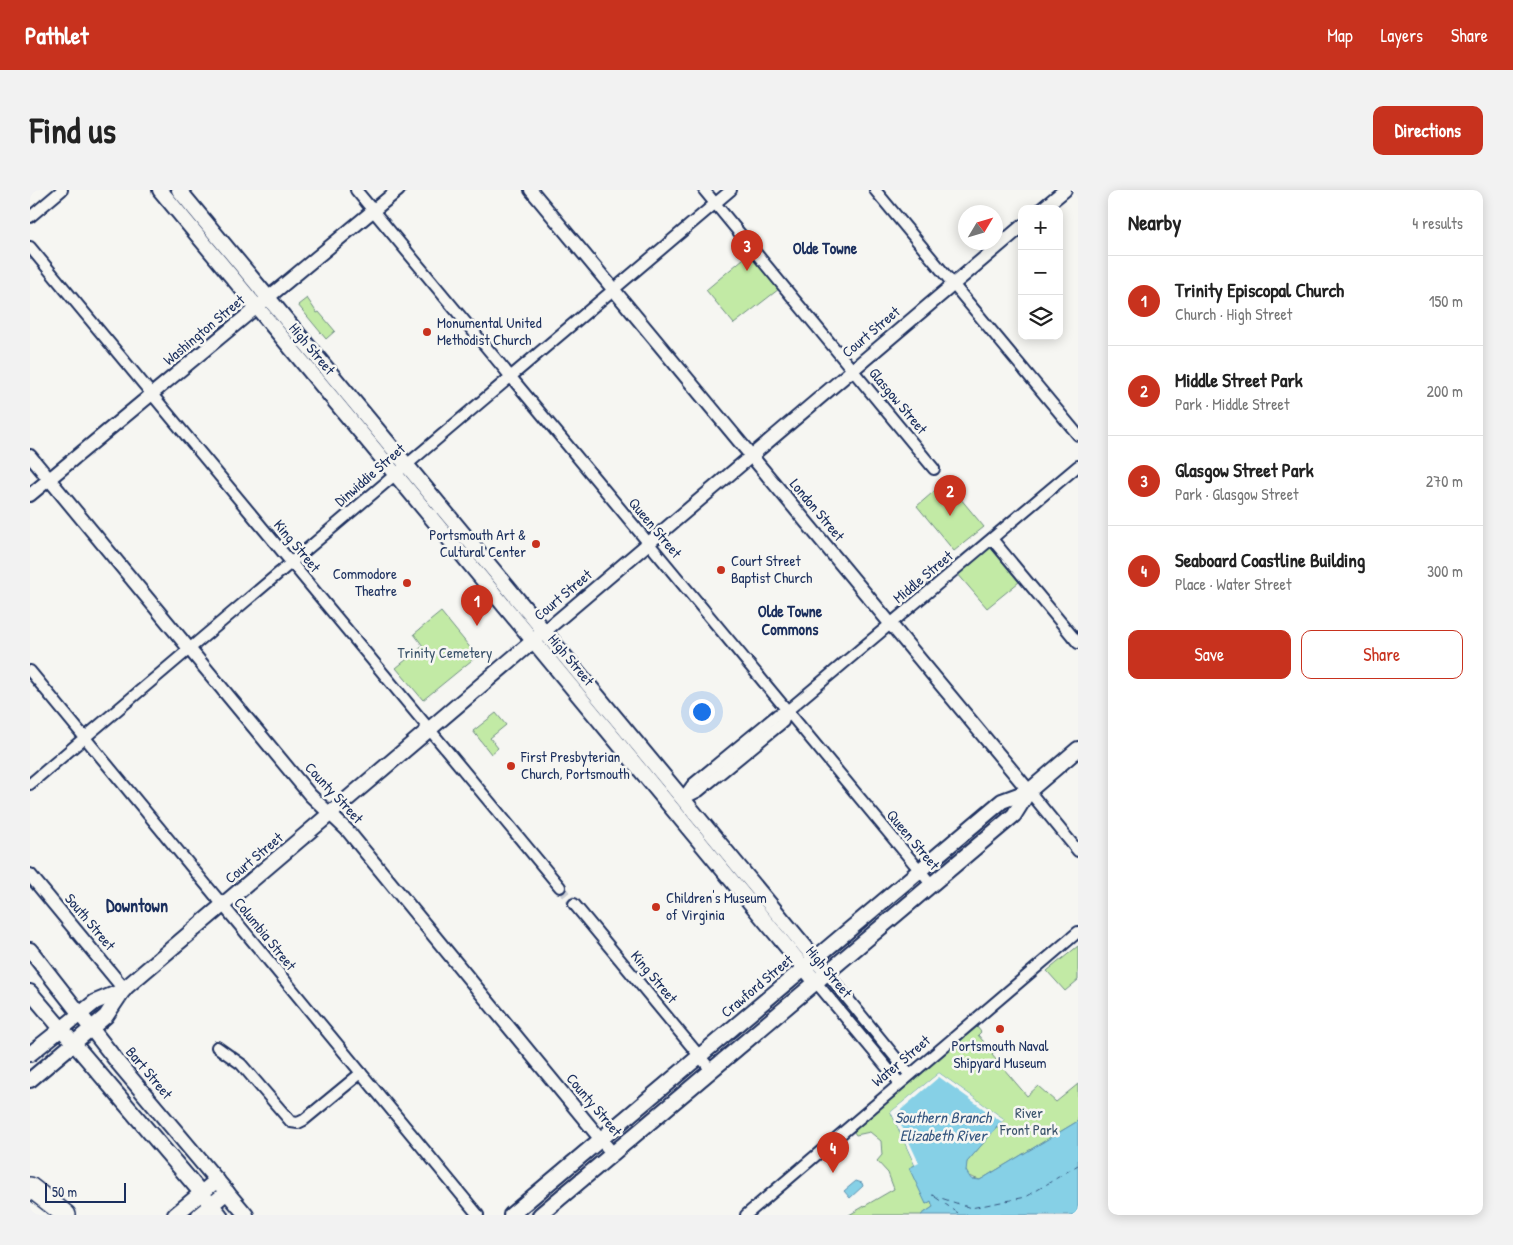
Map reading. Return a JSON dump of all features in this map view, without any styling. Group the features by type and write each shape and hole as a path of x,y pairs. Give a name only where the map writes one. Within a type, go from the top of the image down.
{"highway":[{"path":"30,1187 66,1215"}],"main road":[{"name":"High Street","path":"160,190 262,303 820,977"},
{"name":"High Street","path":"179,190 262,303"},
{"name":"Court Street","path":"30,1080 106,1016 124,989 539,637"},
{"name":"Crawford Street","path":"540,1215 1014,815 1029,791 1078,749"},
{"name":"Crawford Street","path":"511,1215 1002,801 1029,791"},
{"name":"Bart Street","path":"30,950 119,1064 246,1215"},
{"name":"Court Street","path":"30,1054 95,1002 124,989"},
{"path":"30,992 60,1030 216,1210"},
{"path":"175,1215 217,1180"},
{"path":"199,1215 216,1210 227,1192"}],"street":[{"path":"30,217 62,190"},
{"name":"Queen Street","path":"356,190 931,884"},
{"name":"Washington Street","path":"30,495 398,190"},
{"name":"London Street","path":"531,190 1078,851"},
{"name":"Glasgow Street","path":"704,190 934,469"},
{"name":"Dinwiddie Street","path":"30,784 731,190"},
{"path":"876,190 1078,435"},
{"path":"1047,205 1065,190"},
{"name":"Court Street","path":"539,637 1018,229"},
{"name":"King Street","path":"30,247 560,888"},
{"name":"County Street","path":"30,456 310,795 348,831 612,1153"},
{"name":"Middle Street","path":"677,804 693,784 777,715 787,710 1078,466"},
{"path":"992,538 1078,643"},
{"name":"Columbia Street","path":"30,671 478,1215"},
{"name":"South Street","path":"30,875 124,989"},
{"name":"King Street","path":"574,904 711,1070"},
{"name":"Water Street","path":"746,1215 899,1082 1078,932"},
{"name":"High Street","path":"820,977 909,1074"},
{"name":"High Street","path":"820,977 899,1082"},
{"path":"217,1047 241,1064 292,1122 298,1123 304,1120 361,1073"}],"green space":[{"path":"750,253 779,289 734,324 706,290"},
{"path":"307,298 317,313 319,312 335,331 326,339 298,305"},
{"path":"946,481 984,527 954,551 917,506"},
{"path":"989,546 1019,582 987,608 957,573"},
{"name":"Trinity Cemetery","path":"441,612 477,656 423,700 396,668 423,646 414,634"},
{"path":"496,713 506,725 490,738 498,748 491,754 473,731"},
{"path":"1078,946 1078,980 1065,991 1047,971"},
{"name":"River Front Park","path":"977,1027 981,1032 978,1035 989,1048 993,1045 997,1050 992,1055 1027,1096 1038,1086 1056,1102 1078,1084 1078,1121 980,1180 968,1176 965,1168 967,1162 1004,1119 891,1112 915,1165 926,1204 931,1201 933,1207 921,1215 849,1215 894,1189 888,1173 877,1161 882,1155 881,1141 870,1132 856,1135 854,1132 873,1113"}],"water":[{"name":"Southern Branch Elizabeth River","path":"939,1073 1004,1119 967,1162 966,1171 971,1179 980,1180 1078,1121 1078,1215 921,1215 933,1207 931,1201 926,1204 909,1168 915,1165 891,1112"},
{"path":"856,1181 862,1183 863,1186 850,1198 844,1191"}],"pier":[{"path":"939,1073 1004,1119 1002,1122 939,1077 896,1114 919,1163 915,1165 891,1112"}],"ferry route":[{"path":"932,1195 971,1208 1026,1197 1078,1165"},
{"path":"935,1197 961,1215"}],"tunnel":[{"path":"560,887 574,904"}],"place":[{"name":"Glasgow Street Park","path":"747,271"},
{"name":"Monumental United Methodist Church","path":"427,332"},
{"name":"Middle Street Park","path":"950,516"},
{"name":"Portsmouth Art & Cultural Center","path":"536,544"},
{"name":"Court Street Baptist Church","path":"721,570"},
{"name":"Commodore Theatre","path":"407,583"},
{"name":"Trinity Episcopal Church","path":"477,626"},
{"name":"First Presbyterian Church, Portsmouth","path":"511,766"},
{"name":"Children's Museum of Virginia","path":"656,907"},
{"name":"Portsmouth Naval Shipyard Museum","path":"1000,1029"},
{"name":"Seaboard Coastline Building","path":"833,1173"}],"district":[{"name":"Olde Towne","path":"825,248"},
{"name":"Olde Towne Commons","path":"790,620"},
{"name":"Downtown","path":"137,906"}]}
